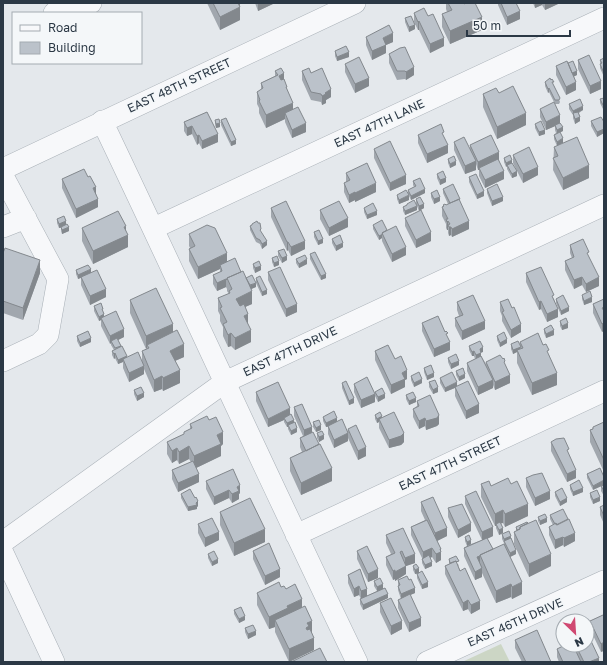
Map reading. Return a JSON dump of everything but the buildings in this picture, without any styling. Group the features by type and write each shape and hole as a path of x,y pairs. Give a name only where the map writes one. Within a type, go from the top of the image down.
{"street":[{"path":"41,3 53,12"},
{"path":"61,12 74,10 91,3"},
{"name":"EAST 48TH STREET","path":"3,169 355,3"},
{"name":"EAST 47TH LANE","path":"154,228 604,18"},
{"path":"102,121 154,228 296,535 357,662"},
{"path":"3,176 58,279 48,335 39,344 3,361"},
{"name":"EAST 47TH DRIVE","path":"3,542 225,382 604,205"},
{"path":"3,228 26,218"},
{"name":"EAST 47TH STREET","path":"296,535 604,392"},
{"path":"3,553 54,662"},
{"name":"EAST 46TH DRIVE","path":"427,662 604,581"}],"green space":[{"path":"501,644 510,662 462,662"}]}
